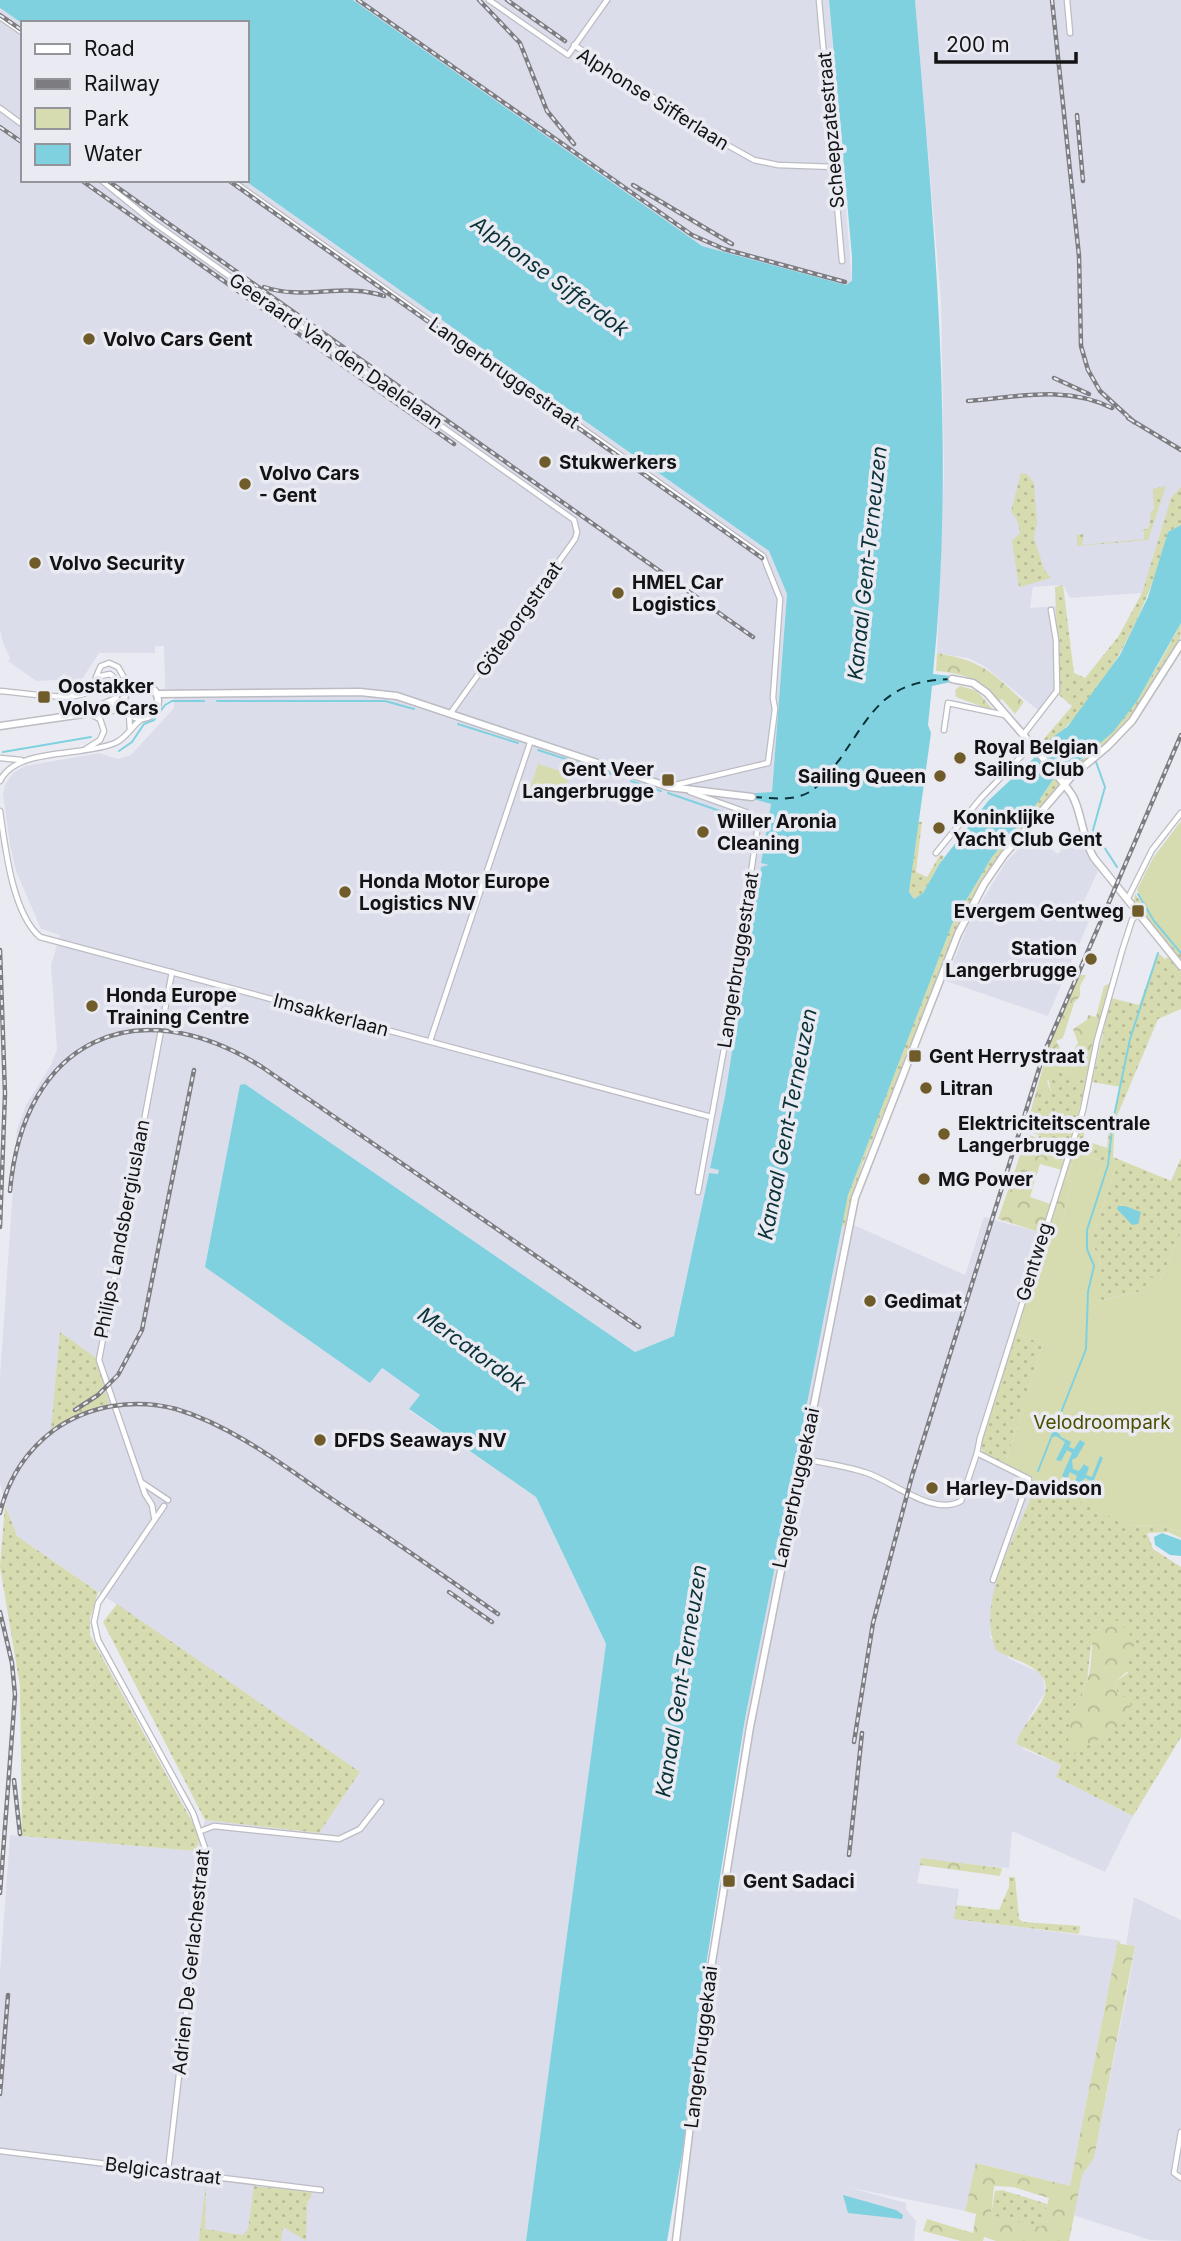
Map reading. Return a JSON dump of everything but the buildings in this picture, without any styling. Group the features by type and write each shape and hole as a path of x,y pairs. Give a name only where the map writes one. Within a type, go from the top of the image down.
{"main road":[{"name":"Langerbruggekaai","path":"676,2241 725,1873 759,1676 850,1224 866,1166 971,908 1004,855 1064,785 1132,721 1181,644"},
{"path":"953,679 981,688 1057,774 1073,798 1087,848 1181,966"},
{"name":"Langerbruggestraat","path":"130,688 146,684 157,694 373,692 397,696 688,791"},
{"path":"126,707 130,688"},
{"path":"157,694 158,704"},
{"name":"Langerbruggestraat","path":"143,718 153,713 158,704 181,694"},
{"path":"0,724 100,705 126,707 143,718"},
{"path":"0,724 126,707"},
{"path":"688,791 752,797"}],"street":[{"name":"Alphonse Sifferlaan","path":"489,0 568,54 575,45 722,143 754,160 778,165 835,167"},
{"path":"575,45 607,0"},
{"name":"Scheepzatestraat","path":"819,0 842,261"},
{"path":"1067,0 1070,33"},
{"path":"0,17 21,32"},
{"path":"0,108 21,124"},
{"name":"Geeraard Van den Daelelaan","path":"103,182 153,222 574,520"},
{"name":"Langerbruggestraat","path":"234,182 763,556 780,599 773,698 775,709 768,762 669,787"},
{"name":"Göteborgstraat","path":"450,714 575,539 578,532 574,520"},
{"path":"1023,735 1057,691 1056,640 1051,610"},
{"path":"0,691 26,695 82,694 92,688 101,666 114,664 130,688"},
{"path":"95,678 110,674 121,684 116,698 100,705"},
{"path":"944,730 948,703 1006,715"},
{"path":"126,707 130,731"},
{"path":"83,713 96,716 104,727 100,740 84,750"},
{"path":"0,758 25,760 112,744 143,718"},
{"path":"430,1041 531,740"},
{"path":"936,853 981,798 1034,748"},
{"path":"0,781 8,768 25,760"},
{"name":"Langerbruggestraat","path":"688,791 746,813 758,825 698,1192"},
{"name":"Imsakkerlaan","path":"0,811 15,886 35,932 47,939 711,1117"},
{"path":"1127,901 1152,850 1181,813"},
{"name":"Gentweg","path":"802,1459 864,1472 900,1492 947,1506 961,1501 1083,1110 1097,1040 1122,951 1132,920 1137,914"},
{"name":"Philips Landsbergiuslaan","path":"153,1520 154,1510 140,1482 100,1372 100,1346 172,972"},
{"path":"977,1453 1028,1479 993,1580"},
{"path":"140,1482 168,1500"},
{"name":"Adrien De Gerlachestraat","path":"163,1506 99,1600 94,1629 201,1831 205,1848 168,2171"},
{"path":"201,1831 214,1826 339,1839 360,1829 381,1802"},
{"path":"1181,2132 1174,2173 1181,2178"},
{"name":"Belgicastraat","path":"2,2152 321,2190"}],"shaded area":[{"path":"353,0 829,0 852,281 846,285 702,246"},
{"path":"915,0 1181,0 1181,520 1164,523 1142,593 1070,598 1063,585 1033,587 1030,608 1056,606 1058,640 1059,695 1039,711 984,666 968,658 937,653 944,471 941,301"},
{"path":"0,8 21,23 21,182 247,182 769,551 787,594 772,792 754,793 753,799 771,803 762,863 769,864 769,868 761,867 725,1096 710,1168 720,1170 718,1174 709,1173 674,1336 635,1352 245,1084 370,1383 381,1368 420,1395 409,1410 536,1497 606,1645 526,2241 0,2241 0,1972 10,1835 196,1851 205,1820 319,1833 360,1772 17,1536 11,1525 0,1483 0,1377 17,1129 26,1105 51,1065 57,1049 51,965 60,935 41,929 16,871 3,794 13,773 25,766 99,753 118,759 131,755 174,708 174,689 165,689 164,646 155,646 155,653 99,653 79,684 64,674 57,680 36,681 8,661 10,658 0,629","holes":["97,1368 108,1404 80,1413 52,1429"]},
{"path":"1032,835 1058,854 1070,839 1079,837 1098,871 1080,910 1090,919 1048,1016 946,981 969,922 1006,862"},
{"path":"984,1217 1042,1233 990,1401 993,1402 979,1456 1031,1481 1032,1495 995,1587 990,1637 1010,1659 1039,1672 1043,1677 1045,1692 1028,1720 1023,1749 1061,1765 1056,1777 1133,1816 1105,1872 1012,1831 1009,1868 922,1859 917,1883 959,1889 955,1919 1118,1940 1070,2186 977,2163 965,2211 847,2187 906,2203 906,2209 916,2221 914,2241 680,2241 745,1719 841,1226 854,1225 965,1275"},
{"path":"1134,1897 1181,1920 1181,2241 1150,2240 1073,2215 1082,2175 1094,2157 1128,1988 1135,1947 1126,1944"}],"green space":[{"path":"1021,473 1027,474 1034,483 1037,523 1034,538 1044,569 1051,578 1019,587 1012,541 1020,533 1011,511"},
{"path":"1166,486 1148,540 1077,546 1077,535 1084,534 1082,545 1144,539 1144,531 1140,531 1149,528 1151,511 1154,510 1153,490 1149,490"},
{"path":"1181,487 1181,525 1168,532 1150,588 1120,653 1102,684 1081,711 1060,733 1037,747 1072,706 1059,695 1055,587 1063,585 1074,673 1085,678 1118,637 1142,593 1171,498"},
{"path":"1181,623 1180,640 1130,719 1106,744 1069,775 990,868 968,906 862,1165 846,1226 841,1226 848,1195 952,924 992,857 1038,802 1058,772 1065,773 1085,757 1132,705"},
{"path":"937,653 965,660 985,669 1024,702 1015,714 1002,699 999,701 978,682 955,673 936,671"},
{"path":"960,686 977,691 994,711 956,697 955,690"},
{"path":"538,764 570,774 562,798 530,788"},
{"path":"1181,821 1181,953 1154,921 1137,890 1153,858"},
{"path":"918,822 922,822 916,872 927,877 940,855 944,856 923,893 914,899 909,892"},
{"path":"1135,894 1181,953 1181,959 1138,907 1134,901"},
{"path":"1158,953 1165,959 1168,957 1181,972 1181,1009 1158,1019 1115,1121 1113,1157 1171,1181 1181,1158 1181,1232 1160,1281 1142,1291 1098,1301 1101,1265 1094,1247 1094,1232 1116,1167 1076,1151 1077,1147 1073,1145 1079,1129 1084,1130 1084,1140 1107,1148 1110,1120 1113,1120 1121,1087 1092,1082 1111,998 1139,1005"},
{"path":"1080,975 1086,975 1080,986 1080,996 1074,1003 1063,1038 1056,1041 1069,1064 1079,1063 1071,1054 1078,1043 1073,1029 1087,1020 1088,1015 1096,1017 1104,986 1110,983 1090,1072 1084,1079 1059,1070 1047,1081 1051,1092 1039,1091 1028,1132 1025,1131 1051,1039"},
{"path":"1059,1070 1084,1079 1090,1072 1064,1162 1027,1151 1029,1145 1024,1144 1026,1134 1038,1138 1039,1135 1028,1132 1039,1091 1051,1091 1048,1078"},
{"path":"1024,1144 1029,1145 1028,1151 1064,1162 1062,1170 1040,1164 1030,1197 1051,1204 1042,1233 998,1219"},
{"path":"1073,1145 1077,1147 1067,1180 1072,1183 1059,1233 1053,1233 1035,1282 1031,1281"},
{"name":"Velodroompark","path":"1076,1151 1116,1167 1094,1232 1094,1247 1101,1265 1099,1301 1142,1291 1151,1277 1160,1281 1181,1232 1181,1532 1163,1526 1127,1525 1005,1465 1043,1344 1015,1333 1031,1281 1035,1282 1053,1233 1059,1233 1072,1183 1067,1180"},
{"path":"60,1332 96,1358 109,1404 80,1413 51,1429"},
{"path":"1015,1333 1043,1344 1005,1465 983,1453 981,1445"},
{"path":"1037,1478 1127,1525 1163,1526 1181,1532 1181,1538 1168,1532 1147,1533 1153,1549 1181,1567 1181,1737 1133,1816 1056,1777 1061,1765 1017,1744 1024,1727 1042,1700 1045,1682 1031,1667 996,1650 991,1631 991,1612 994,1592 1007,1551 1032,1495 1028,1493 1031,1481","holes":["1100,1632 1128,1673 1116,1681 1117,1693 1121,1695 1074,1709 1087,1680 1091,1646"]},
{"path":"5,1505 17,1536 98,1592 90,1618 90,1635 200,1836 196,1851 22,1836 20,1686 0,1567"},
{"path":"117,1604 360,1772 319,1833 205,1820 103,1622"},
{"path":"1106,1618 1120,1623 1135,1643 1127,1661 1130,1669 1116,1681 1117,1693 1128,1699 1131,1705 1125,1723 1074,1754 1068,1736 1069,1727 1089,1675 1094,1635 1100,1632"},
{"path":"921,1858 1002,1868 1000,1876 920,1865"},
{"path":"1009,1877 1015,1877 1019,1919 1023,1922 1080,1926 1079,1934 954,1919 956,1905 999,1910 1009,1887"},
{"path":"1118,1940 1121,1944 1135,1946 1094,2158 1082,2175 1069,2241 996,2241 984,2237 983,2241 961,2241 923,2231 927,2219 973,2233 976,2214 965,2211 976,2163 1070,2186","holes":["994,2186 1013,2187 1049,2198 1041,2227 991,2215"]},
{"path":"206,2182 205,2229 242,2235 248,2230 254,2186 310,2192 312,2195 307,2203 306,2241 283,2227 281,2241 199,2241"},
{"path":"1002,2190 1047,2204 1041,2228 991,2215 995,2191"}],"water":[{"path":"0,0 353,0 702,246 846,285 852,281 852,257 829,0 915,0 940,337 943,506 933,674 952,676 951,682 932,686 928,725 931,733 909,892 914,899 923,893 940,863 989,800 1033,759 1038,748 1068,726 1120,655 1148,597 1168,532 1181,525 1181,623 1137,701 1113,732 1065,773 1058,772 1038,802 992,857 952,924 848,1195 745,1719 705,1972 683,2149 667,2241 526,2241 606,1644 536,1497 409,1409 420,1395 382,1368 370,1383 205,1267 240,1085 245,1084 635,1352 674,1336 709,1173 718,1174 719,1170 710,1168 725,1096 761,867 769,865 761,863 771,804 753,799 753,793 772,792 787,594 769,551 247,182 248,21 21,23 0,8"},
{"path":"1118,1206 1141,1212 1138,1224 1132,1225 1117,1209"},
{"path":"1055,1428 1061,1437 1071,1442 1069,1447 1074,1449 1080,1440 1085,1443 1077,1457 1072,1460 1073,1469 1079,1471 1084,1464 1089,1468 1086,1475 1092,1477 1100,1456 1103,1458 1093,1482 1085,1478 1071,1493 1077,1476 1070,1472 1067,1479 1062,1476 1072,1453 1067,1450 1061,1461 1056,1460 1065,1442 1056,1436 1051,1438"},
{"path":"1162,1533 1181,1540 1181,1556 1170,1555 1155,1545 1154,1537"},
{"path":"843,2195 896,2210 903,2215 902,2219 848,2213"}],"waterway":[{"path":"119,751 132,742 144,724 154,720 165,705 172,701 204,701"},
{"path":"217,701 385,701 414,709"},
{"path":"458,724 518,743"},
{"path":"3,752 91,737"},
{"path":"538,750 618,776"},
{"path":"1096,762 1105,787 1093,830 1117,867"},
{"path":"631,781 661,791"},
{"path":"668,793 743,819"},
{"path":"1138,894 1154,921 1181,953"},
{"path":"1038,1471 1086,1349 1088,1292 1094,1266 1087,1249 1087,1230 1108,1165 1113,1121 1130,1039 1158,953"}],"ferry route":[{"path":"753,797 790,798 811,791 827,776 862,726 884,701 911,685 951,679"}],"railway":[{"path":"358,0 692,235 724,249 845,282"},
{"path":"479,0 520,43 547,111 574,144"},
{"path":"507,0 565,41"},
{"path":"1052,0 1079,256 1081,346 1088,370 1100,391 1134,422"},
{"path":"0,15 21,30"},
{"path":"1077,115 1083,181"},
{"path":"0,127 21,142"},
{"path":"84,182 454,444"},
{"path":"110,182 753,637"},
{"path":"231,182 762,558"},
{"path":"633,185 732,244"},
{"path":"264,287 279,291 354,291 384,296"},
{"path":"1054,378 1089,394"},
{"path":"968,401 1042,394 1077,397 1112,408"},
{"path":"1128,418 1181,450"},
{"path":"854,1742 873,1623 912,1476 1044,1053 1181,735"},
{"path":"0,950 5,1094 0,1227"},
{"path":"10,1191 19,1139 37,1097 62,1065 93,1043 130,1032 171,1032 215,1043 262,1067 639,1327"},
{"path":"75,1410 98,1395 118,1375 142,1330 194,1070"},
{"path":"0,1513 13,1477 27,1457 44,1438 68,1421 97,1409 129,1404 176,1409 218,1426 257,1448 498,1614"},
{"path":"449,1592 492,1622"},
{"path":"0,1612 12,1663 15,1695 0,1893"},
{"path":"849,1855 862,1733"},
{"path":"14,1780 20,1834"},
{"path":"0,2094 8,1995"}],"place":[{"name":"Volvo Cars Gent","path":"89,339"},
{"name":"Stukwerkers","path":"545,462"},
{"name":"Volvo Cars - Gent","path":"245,484"},
{"name":"Volvo Security","path":"35,563"},
{"name":"HMEL Car Logistics","path":"618,593"},
{"name":"Oostakker Volvo Cars","path":"44,697"},
{"name":"Royal Belgian Sailing Club","path":"960,758"},
{"name":"Sailing Queen","path":"940,776"},
{"name":"Gent Veer Langerbrugge","path":"668,780"},
{"name":"Koninklijke Yacht Club Gent","path":"939,828"},
{"name":"Willer Aronia Cleaning","path":"703,832"},
{"name":"Honda Motor Europe Logistics NV","path":"345,892"},
{"name":"Evergem Gentweg","path":"1138,911"},
{"name":"Station Langerbrugge","path":"1091,959"},
{"name":"Honda Europe Training Centre","path":"92,1006"},
{"name":"Gent Herrystraat","path":"915,1056"},
{"name":"Litran","path":"926,1088"},
{"name":"Elektriciteitscentrale Langerbrugge","path":"944,1134"},
{"name":"MG Power","path":"924,1179"},
{"name":"Gedimat","path":"870,1301"},
{"name":"DFDS Seaways NV","path":"320,1440"},
{"name":"Harley-Davidson","path":"932,1488"},
{"name":"Gent Sadaci","path":"729,1881"}],"water label":[{"name":"Alphonse Sifferdok","path":"550,276"},
{"name":"Kanaal Gent-Terneuzen","path":"867,563"},
{"name":"Kanaal Gent-Terneuzen","path":"787,1124"},
{"name":"Mercatordok","path":"472,1349"},
{"name":"Kanaal Gent-Terneuzen","path":"681,1681"}]}
